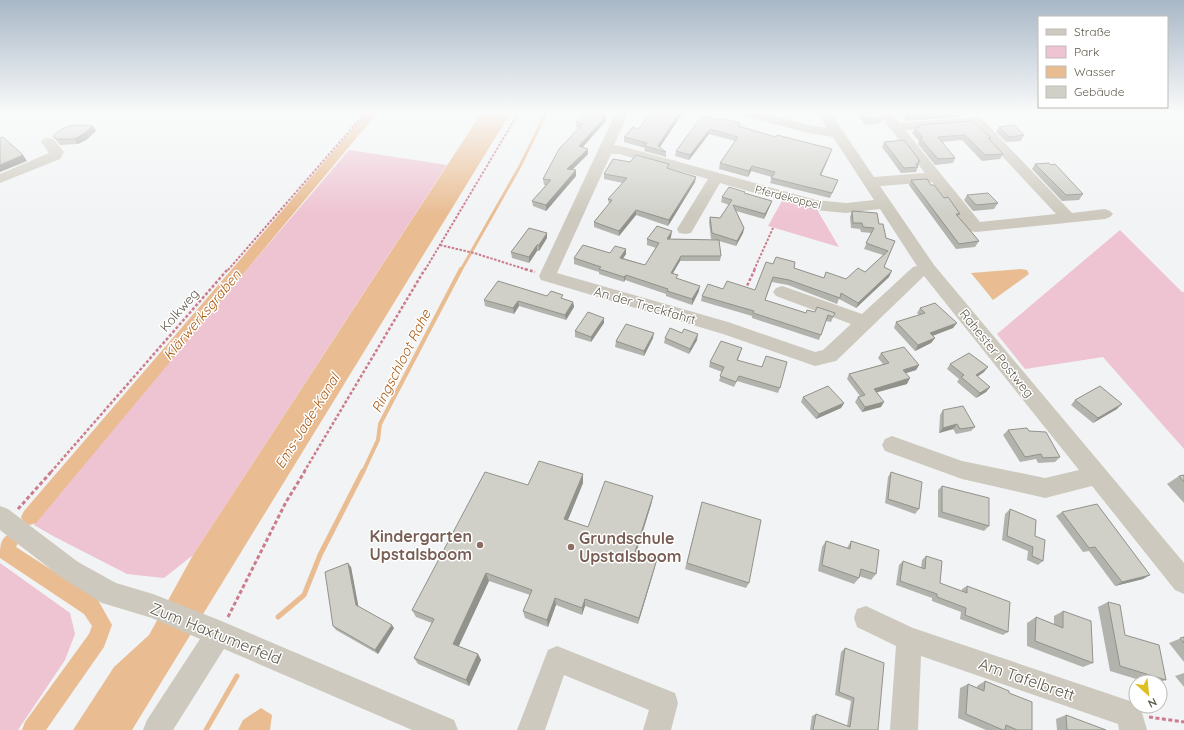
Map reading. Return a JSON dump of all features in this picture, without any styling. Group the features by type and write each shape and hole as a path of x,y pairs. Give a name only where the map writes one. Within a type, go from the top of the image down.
{"street":[{"path":"0,179 55,156 57,152 52,146"},
{"path":"547,276 606,146"},
{"name":"Rahester Postweg","path":"846,146 928,269 1184,582"},
{"path":"911,146 976,227 1105,214"},
{"path":"1000,146 1068,218"},
{"name":"Pferdekoppel","path":"605,149 620,150 815,205 846,208 885,204"},
{"path":"870,182 935,177"},
{"path":"685,229 716,178"},
{"name":"An der Treckfahrt","path":"547,276 728,329 815,359 829,356 919,271 928,269"},
{"path":"782,292 865,322"},
{"path":"892,444 962,470 1045,488 1097,476"},
{"name":"Zum Haxtumerfeld","path":"3,519 70,570 111,594 153,606 444,730"},
{"name":"Am Tafelbrett","path":"866,618 909,639 1132,722"},
{"path":"157,730 219,633"},
{"path":"904,730 909,639"},
{"path":"531,730 557,659 664,703 657,730"}],"path":[{"name":"Kolkweg","path":"3,519 336,146"},
{"path":"219,633 286,502 499,146"},
{"path":"744,293 773,228"},
{"path":"440,245 465,250 547,276"},
{"path":"1132,722 1184,722"}],"green space":[{"path":"349,150 447,165 193,555 164,578 127,574 34,525 38,514"},
{"path":"783,199 816,208 839,247 768,226"},
{"path":"1120,230 1182,292 1184,292 1184,449 1103,357 1025,369 997,334"},
{"path":"0,563 70,613 75,634 65,660 18,730 0,730"}],"water":[{"name":"Ems-Jade-Kanal","path":"460,146 490,146 132,730 73,730 114,667 149,635 193,555"},
{"path":"1021,269 1027,270 1029,274 993,300 971,273"},
{"path":"261,708 272,715 270,730 238,730 243,720"}],"building":[{"path":"0,146 13,146 23,155 0,165"},
{"path":"562,146 579,146 588,149 567,169 576,170 546,205 532,201 551,180 543,179"},
{"path":"645,146 658,146 666,152"},
{"path":"680,146 697,146 690,155 676,151"},
{"path":"732,146 820,146 832,149 820,175 838,180 832,193 771,178 775,172 752,166 749,171 720,163"},
{"path":"887,146 909,146 920,161 916,164 918,167 904,168"},
{"path":"927,146 945,146 955,158 938,159"},
{"path":"976,146 996,146 1003,154 985,155"},
{"path":"636,155 669,164 667,168 696,177 669,220 636,210 619,231 594,222 612,200 608,199 627,178 604,174 613,159 630,162"},
{"path":"1049,163 1051,165 1055,164 1083,194 1066,195 1035,164"},
{"path":"927,179 931,185 934,185 944,198 948,197 960,214 956,214 979,241 959,244 911,180"},
{"path":"729,187 772,201 765,214 733,205 744,228 737,241 712,233 710,217 720,218 732,200 722,197"},
{"path":"988,193 998,203 976,205 967,195"},
{"path":"852,211 877,213 879,224 883,224 886,238 895,241 884,267 892,271 858,303 841,293 840,298 789,280 773,277 765,300 806,313 807,310 815,312 817,307 835,313 833,317 828,315 821,335 753,313 754,311 702,296 708,284 723,289 727,281 755,290 766,262 773,264 776,257 795,262 794,268 824,278 826,272 846,279 858,268 865,272 888,251 866,243 874,228 863,227 862,223 853,223"},
{"path":"657,226 672,231 667,239 719,240 721,256 681,256 671,273 678,275 676,278 700,286 692,299 626,275 624,277 599,269 601,267 574,258 583,245 610,253 615,246 626,249 620,258 645,265 659,243 647,239"},
{"path":"529,228 547,233 529,257 511,252"},
{"path":"498,281 547,296 551,291 563,295 561,298 573,302 565,315 518,301 513,308 484,300"},
{"path":"935,303 957,323 930,333 935,338 918,345 896,322 925,313 920,308"},
{"path":"588,312 604,318 591,337 575,331"},
{"path":"626,324 654,333 644,351 616,341"},
{"path":"670,328 682,333 684,329 698,334 690,349 665,338"},
{"path":"721,341 742,348 737,360 762,367 766,356 787,362 780,388 739,376 736,382 720,376 724,367 710,362"},
{"path":"904,347 919,365 903,370 910,378 874,389 884,402 865,407 858,397 865,395 849,374 889,363 881,353"},
{"path":"969,353 988,367 976,375 990,387 980,393 961,377 964,375 950,364"},
{"path":"828,386 844,403 819,414 803,397"},
{"path":"1100,386 1122,404 1098,418 1075,400"},
{"path":"963,406 975,427 960,429 957,424 943,428 943,410"},
{"path":"1027,428 1029,431 1046,432 1060,457 1043,458 1041,454 1025,457 1008,430"},
{"path":"539,461 583,474 564,519 588,527 605,481 653,496 635,552 657,559 639,618 585,599 582,608 555,598 547,620 523,611 532,590 486,573 453,644 478,654 466,680 414,658 434,619 412,610 485,472 528,485"},
{"path":"891,472 922,482 919,509 888,499"},
{"path":"1184,475 1184,482 1179,476"},
{"path":"942,486 989,498 989,526 942,512"},
{"path":"702,502 761,520 749,583 687,563"},
{"path":"1097,504 1150,575 1122,582 1095,547 1089,548 1062,512"},
{"path":"1010,509 1036,520 1035,536 1045,540 1043,561 1032,556 1033,547 1007,536"},
{"path":"826,541 850,549 851,541 879,550 876,574 861,569 859,578 822,565"},
{"path":"926,556 942,561 940,583 967,593 967,586 1010,602 1008,632 965,615 966,608 937,597 937,594 900,581 903,561 925,569"},
{"path":"348,563 356,605 392,625 375,650 333,626 325,572"},
{"path":"1108,602 1120,605 1125,635 1159,645 1165,674 1146,674 1120,666"},
{"path":"1063,611 1091,621 1093,663 1035,641 1036,617 1063,628"},
{"path":"1184,637 1184,643 1180,638"},
{"path":"845,648 884,663 878,730 813,730 816,714 850,727 854,698 839,692"},
{"path":"985,681 1032,702 1032,730 1017,730 1006,725 1005,730 1003,730 966,714 968,684 984,691"},
{"path":"1066,715 1106,730 1067,730"}],"waterway":[{"name":"Klärwerksgraben","path":"30,517 344,146"},
{"name":"Ringschloot Rahe","path":"461,270 530,146"},
{"name":"Ringschloot Rahe","path":"363,472 378,440 380,424 461,269"},
{"name":"Ringschloot Rahe","path":"278,617 304,595 320,555 363,471"},
{"name":"Klärwerksgraben","path":"9,543 4,550 91,607 102,625 97,640 33,730"},
{"path":"206,730 237,676"}],"place":[{"name":"Kindergarten Upstalsboom","path":"480,545"},
{"name":"Grundschule Upstalsboom","path":"571,547"}]}
